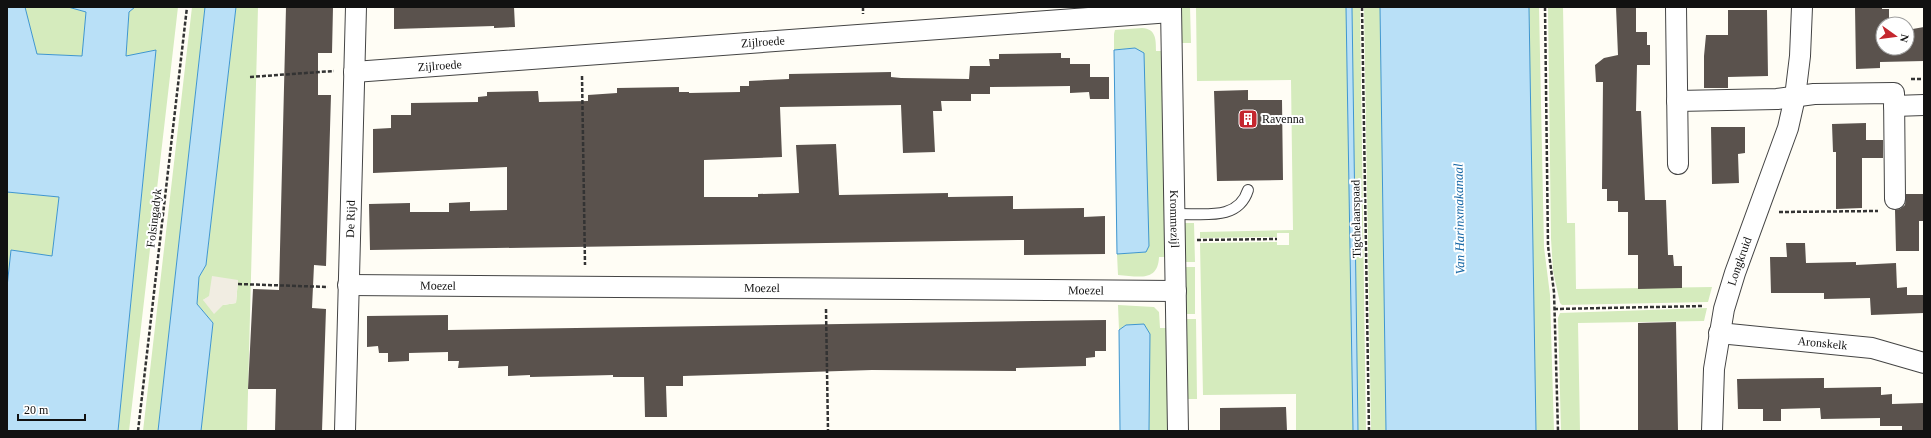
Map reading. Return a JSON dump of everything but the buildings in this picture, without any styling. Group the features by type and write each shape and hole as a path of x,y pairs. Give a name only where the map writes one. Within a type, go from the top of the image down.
{"street":[{"name":"De Rijd","path":"345,431 356,7"},
{"path":"1676,7 1678,164"},
{"name":"Longkruid","path":"1712,431 1714,369 1724,309 1735,273 1786,135 1795,97 1800,56 1802,7"},
{"name":"Zijlroede","path":"354,72 582,56 1171,10"},
{"name":"Krommezijl","path":"1171,10 1178,431"},
{"path":"1678,101 1777,99 1814,94 1894,93 1895,199"},
{"path":"1894,106 1924,105"},
{"name":"Moezel","path":"348,285 1176,291"},
{"name":"Aronskelk","path":"1719,333 1872,348 1924,363"}],"lane":[{"path":"1174,214 1227,213 1241,204 1248,190"}],"path":[{"name":"Folsingadyk","path":"138,431 187,7"},
{"name":"Tigchelaarspaad","path":"1362,7 1368,431"},
{"path":"1544,7 1548,246 1554,309 1558,431"},
{"path":"582,56 586,287"},
{"path":"250,77 340,70 354,72"},
{"path":"1759,206 1775,212 1896,210 1895,199"},
{"path":"1197,240 1277,239"},
{"path":"238,284 334,287 348,285"},
{"path":"826,288 828,431"},
{"path":"1554,309 1707,306 1724,309"}],"green space":[{"path":"25,7 68,7 86,12 82,56 37,54"},
{"path":"135,7 178,7 129,431 118,431 156,50 126,57 129,12"},
{"path":"192,7 205,7 158,431 143,431"},
{"path":"236,7 258,7 247,431 201,431 213,323 197,304 199,277 206,265","holes":["238,280 236,303 223,305 203,300"]},
{"path":"1181,7 1190,7 1191,43 1182,43"},
{"path":"1196,7 1346,7 1353,431 1296,431 1296,394 1203,395 1200,243 1277,242 1277,245 1289,245 1289,233 1277,233 1277,237 1200,238 1200,232 1293,230 1291,80 1197,81"},
{"path":"1352,7 1360,7 1366,431 1358,431"},
{"path":"1364,7 1380,7 1386,431 1371,431"},
{"path":"1529,7 1539,7 1544,247 1550,295 1554,431 1536,431"},
{"path":"1548,7 1563,7 1567,223 1575,223 1576,289 1712,287 1708,302 1562,305 1560,303 1553,271 1551,239"},
{"path":"1142,28 1150,30 1153,33 1156,51 1162,51 1165,257 1159,257 1158,265 1155,271 1151,274 1139,277 1118,275 1117,254 1146,252 1149,246 1135,48 1114,50 1114,34 1115,30"},
{"path":"7,192 59,197 52,257 11,250 7,287"},
{"path":"1185,223 1194,223 1195,262 1185,262"},
{"path":"1186,267 1195,267 1195,314 1186,314"},
{"path":"1118,305 1154,307 1159,312 1160,328 1166,328 1168,431 1149,431 1150,334 1126,325 1119,330"},
{"path":"1707,308 1704,321 1578,323 1580,431 1561,431 1558,318 1560,313"},
{"path":"1186,319 1196,319 1197,399 1187,399"}],"shaded area":[{"path":"212,276 238,280 236,303 223,305 214,314 203,300 209,296"}],"water":[{"path":"7,7 25,7 37,54 82,56 86,12 68,7 135,7 129,12 126,56 156,50 118,431 7,431 7,287 11,250 52,256 59,197 7,192"},
{"path":"205,7 236,7 206,265 199,277 197,304 213,323 201,431 158,431"},
{"path":"1346,7 1352,7 1358,431 1353,431"},
{"name":"Van Harinxmakanaal","path":"1380,7 1529,7 1536,431 1386,431"},
{"path":"1135,48 1144,53 1149,246 1146,252 1117,254 1114,50"},
{"path":"1144,324 1150,334 1149,431 1120,431 1119,330 1126,325"}],"place":[{"name":"Ravenna","path":"1248,119"}]}
